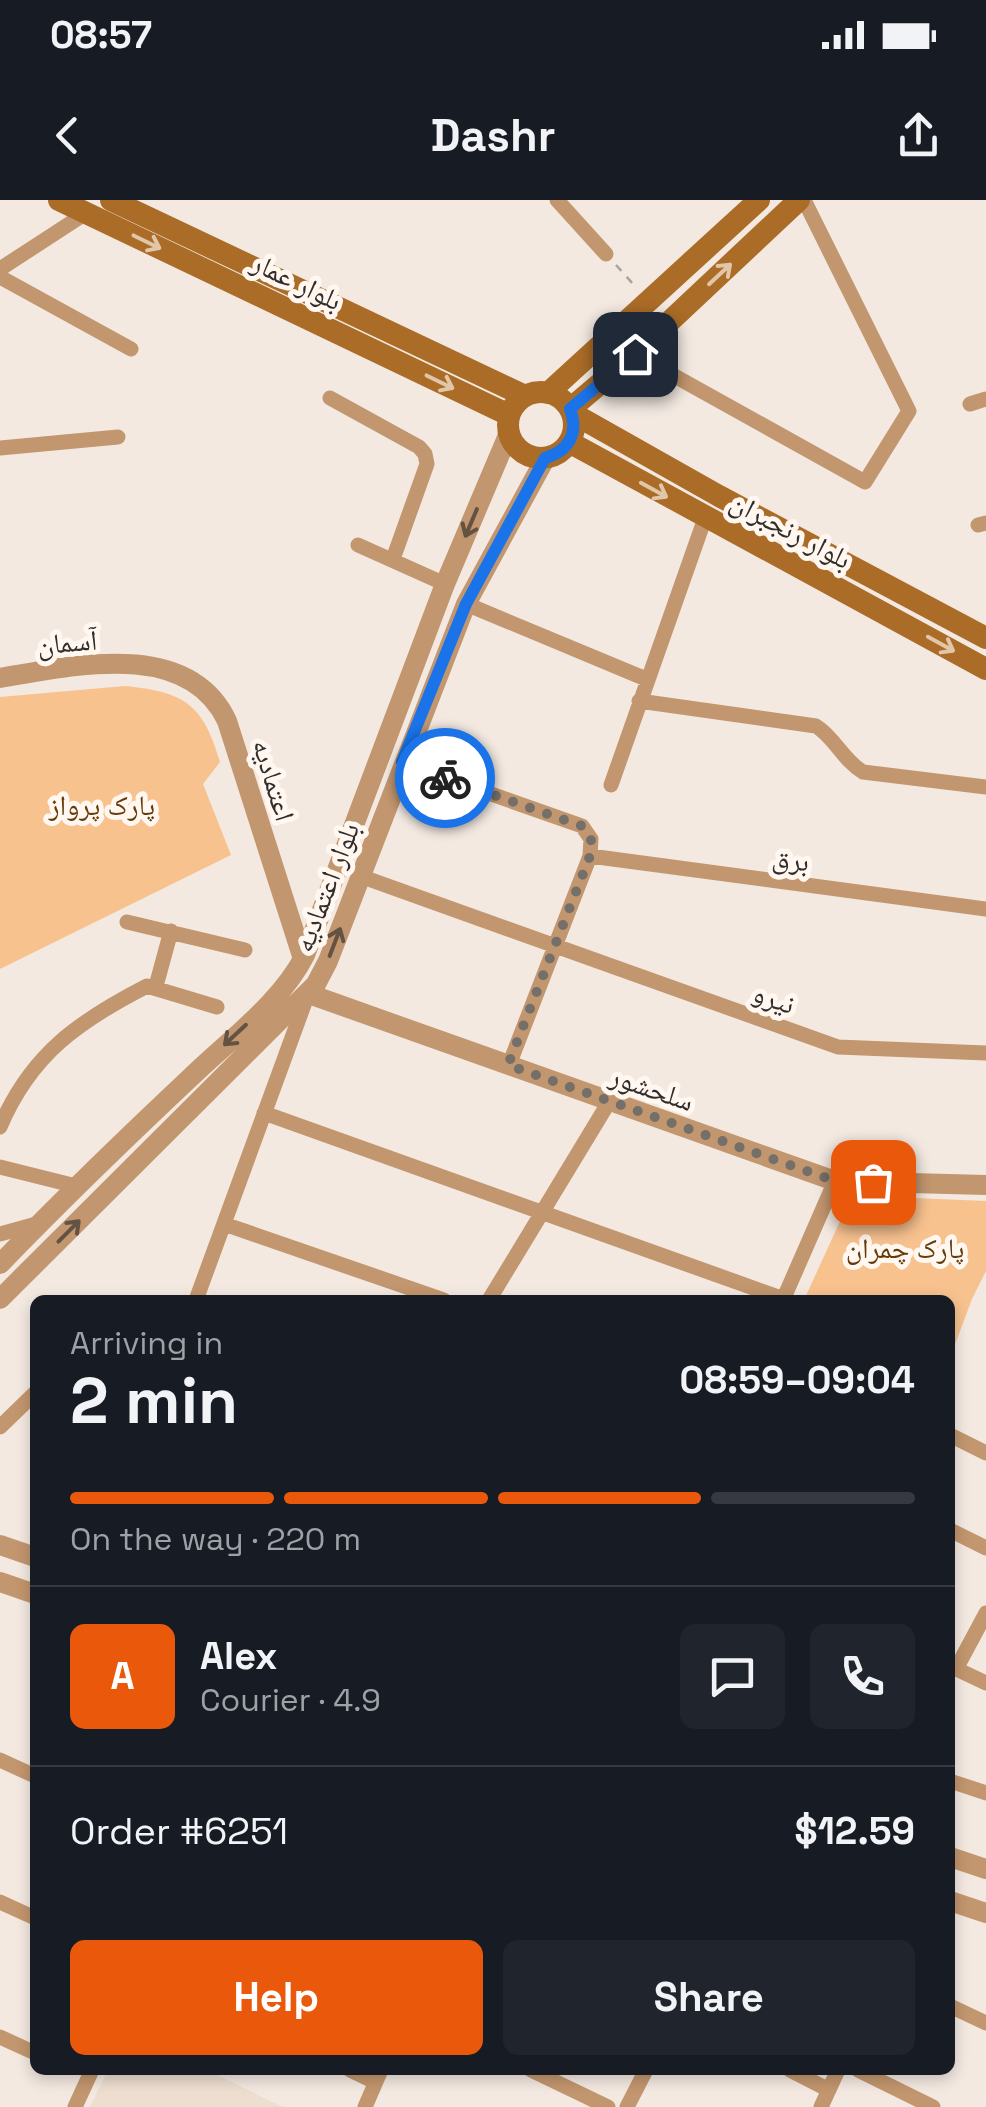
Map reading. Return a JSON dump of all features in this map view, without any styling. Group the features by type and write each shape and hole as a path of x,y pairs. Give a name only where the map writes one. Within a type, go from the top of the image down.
{"main road":[{"name":"بلوار عمار","path":"59,200 509,424"},
{"name":"بلوار عمار","path":"111,200 537,395"},
{"path":"537,395 561,399 571,411 574,428 570,442 559,453 545,458 521,452 509,424 537,395 649,301 759,200"},
{"path":"571,411 802,200"},
{"name":"بلوار رنجبران","path":"571,411 719,496 986,638"},
{"name":"بلوار رنجبران","path":"570,442 986,668"}],"street":[{"path":"557,200 606,254"},
{"path":"635,354 865,482 909,411 802,200"},
{"path":"0,268 86,213"},
{"path":"0,277 131,348"},
{"path":"330,398 425,454 427,464 393,560"},
{"name":"بلوار اعتمادیه","path":"0,1264 289,981 303,960 509,424"},
{"path":"0,448 118,437"},
{"name":"بلوار اعتمادیه","path":"0,1300 308,994 328,960 466,604 545,458"},
{"path":"611,785 705,518"},
{"path":"358,545 446,584"},
{"path":"466,604 646,679"},
{"name":"اعتمادیه","path":"140,665 166,668 191,678 210,693 223,713 303,960"},
{"name":"آسمان","path":"0,678 74,668 140,665"},
{"path":"638,702 816,726 852,766 866,773 986,786"},
{"path":"402,762 582,826 591,840 590,856 508,1065"},
{"name":"برق","path":"590,856 986,908"},
{"name":"نیرو","path":"360,876 838,1047 986,1053"},
{"path":"127,922 245,950"},
{"path":"156,986 172,931"},
{"path":"0,1127 13,1097 52,1046 114,1002 147,986 156,986 217,1007"},
{"path":"198,1295 308,994"},
{"name":"سلحشور","path":"308,994 835,1181 986,1184"},
{"path":"493,1295 608,1102"},
{"path":"264,1113 770,1295"},
{"path":"0,1167 76,1186"},
{"path":"786,1295 835,1181"},
{"path":"0,1234 40,1223"},
{"path":"224,1224 428,1295"},
{"path":"4,1416 30,1396"},
{"path":"955,1438 986,1453"},
{"path":"955,1532 986,1548"},
{"path":"0,1545 30,1555"},
{"path":"0,1582 30,1592"},
{"path":"955,1664 986,1613"},
{"path":"955,1668 986,1683"},
{"path":"0,1760 30,1774"},
{"path":"955,1783 986,1793"},
{"path":"955,1859 986,1869"},
{"path":"0,1902 30,1916"},
{"path":"955,1903 986,1913"},
{"path":"955,2008 986,2023"},
{"path":"0,2038 30,2051"},
{"path":"75,2107 91,2075"},
{"path":"541,2075 608,2107"},
{"path":"627,2107 643,2075"},
{"path":"800,2075 829,2090"},
{"path":"820,2107 836,2075"},
{"path":"868,2075 932,2107"},
{"path":"364,2107 378,2076"}],"path":[{"path":"606,254 649,301"}],"shaded area":[{"path":"106,2075 217,2075 283,2107 90,2107"}],"green space":[{"name":"پارک پرواز","path":"125,686 177,697 189,704 206,726 220,762 203,784 231,855 0,969 0,697"},
{"name":"پارک چمران","path":"890,1197 986,1201 986,1271 955,1345 955,1295 806,1295 847,1206"}],"way so far":[{"path":"445,778 582,826 591,840 590,856 508,1065 835,1181 873,1182"}],"route":[{"path":"445,778 402,762 466,604 545,458 559,453 570,442 574,428 570,409 635,354"}]}
